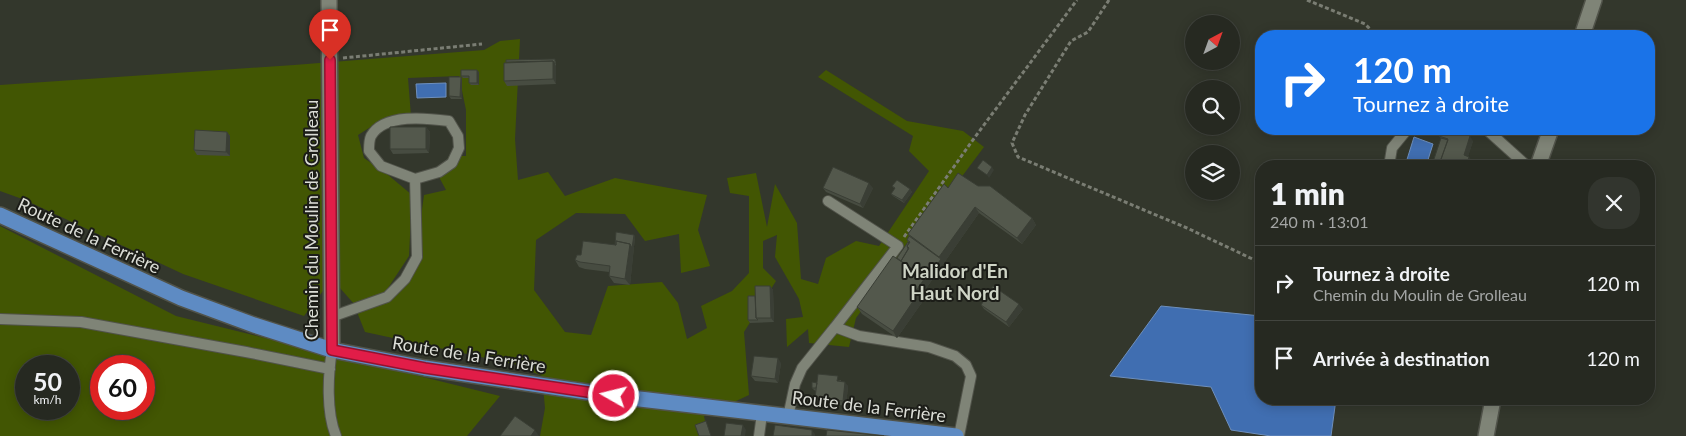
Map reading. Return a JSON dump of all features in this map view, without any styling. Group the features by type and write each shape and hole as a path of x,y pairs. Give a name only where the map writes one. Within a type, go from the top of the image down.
{"main road":[{"name":"Route de la Ferrière","path":"0,215 181,298 254,325 332,350 425,368 614,396 958,436"}],"street":[{"name":"Chemin du Moulin de Grolleau","path":"329,0 332,350"},
{"path":"1584,30 1594,0"},
{"path":"1540,160 1549,135"},
{"path":"1486,436 1492,405"}],"lane":[{"path":"429,118 448,121 458,136 458,148 452,163 439,172 416,179 381,166 369,151 370,137 378,128 396,120 429,118"},
{"path":"1389,160 1392,148 1403,135"},
{"path":"1493,135 1520,160"},
{"path":"331,317 387,297 405,279 417,257 416,179"},
{"path":"788,417 795,384 802,368 898,246 828,201"},
{"path":"0,320 80,322 330,369"},
{"path":"835,327 859,336 928,347 955,356 966,365 971,376 958,436"},
{"path":"332,350 329,409 336,436"},
{"path":"759,436 762,414"}],"path":[{"path":"898,246 975,137 1078,0"},
{"path":"1109,0 1088,32 1071,41 1025,115 1012,143 1018,157 1187,228 1255,260"},
{"path":"1307,0 1365,24 1371,30"},
{"path":"330,60 482,44"}],"green space":[{"path":"520,39 515,139 518,180 548,172 565,196 615,178 707,195 698,230 710,266 681,273 679,234 645,241 625,214 576,213 536,240 534,290 565,332 591,335 608,286 662,282 678,303 687,339 707,328 701,306 732,291 749,273 749,196 730,193 727,178 756,173 767,227 775,184 797,223 801,279 818,284 826,258 856,241 879,246 929,171 909,151 913,136 818,77 826,70 907,121 963,131 984,147 856,318 849,347 809,343 808,329 787,347 786,319 803,317 799,299 775,257 777,235 763,241 763,268 776,281 744,332 749,395 704,416 708,436 540,436 545,408 542,376 514,364 365,332 357,312 391,298 420,256 420,224 424,195 446,190 439,177 449,156 466,156 466,110 459,76 408,78 411,116 380,121 358,135 364,158 412,195 409,256 384,294 355,305 332,279 304,316 183,274 25,200 0,191 0,85 484,50 500,41"},
{"path":"0,226 176,316 500,396 467,436 0,436"}],"water":[{"path":"446,83 446,97 417,98 416,84"},
{"path":"1414,137 1433,144 1428,160 1407,160"},
{"path":"1161,306 1255,315 1255,405 1335,405 1331,436 1271,436 1231,430 1211,387 1110,376"}],"building":[{"path":"555,59 555,64 553,61 506,62 506,60"},
{"path":"553,61 553,79 504,81 504,63"},
{"path":"461,70 477,70 477,83 469,83 469,76 461,76"},
{"path":"449,77 461,77 460,97 449,96"},
{"path":"390,127 426,127 426,149 390,149"},
{"path":"195,130 227,132 226,152 194,150"},
{"path":"1439,136 1470,136 1464,155 1469,157 1468,160 1441,160 1448,139"},
{"path":"1441,138 1448,140 1441,160 1434,160"},
{"path":"983,160 992,167 987,175 977,168"},
{"path":"833,167 869,183 860,204 823,188"},
{"path":"958,173 978,186 990,186 1032,218 1017,238 975,207 939,257 908,234 944,184 948,188"},
{"path":"897,180 910,189 902,200 891,194 895,188 892,186"},
{"path":"616,232 634,235 632,248 630,244 616,241 615,245"},
{"path":"909,236 941,259 926,280 901,261 909,248 907,246 910,242 907,240"},
{"path":"583,241 616,245 616,241 630,244 625,279 609,276 610,266 575,260 577,255 581,255"},
{"path":"908,242 908,249 901,261 897,258"},
{"path":"893,256 925,278 915,292 918,294 893,331 857,307"},
{"path":"755,286 770,286 771,318 756,318"},
{"path":"993,286 1019,304 1006,322 981,305"},
{"path":"748,296 755,296 756,318 758,320 748,320"},
{"path":"754,356 778,358 775,379 751,376"},
{"path":"818,374 838,376 837,381 845,382 843,401 815,398"},
{"path":"812,382 817,383 816,388 812,388"},
{"path":"515,416 535,430 531,436 500,436"},
{"path":"706,421 711,436 699,436 695,425"},
{"path":"726,423 743,425 741,436 724,436"},
{"path":"775,425 812,430 812,436 773,436"},
{"path":"827,430 884,436 826,436"}],"district":[{"name":"Malidor d'En Haut Nord","path":"955,282"}],"route":[{"path":"330,60 332,350 425,368 614,396"}]}
